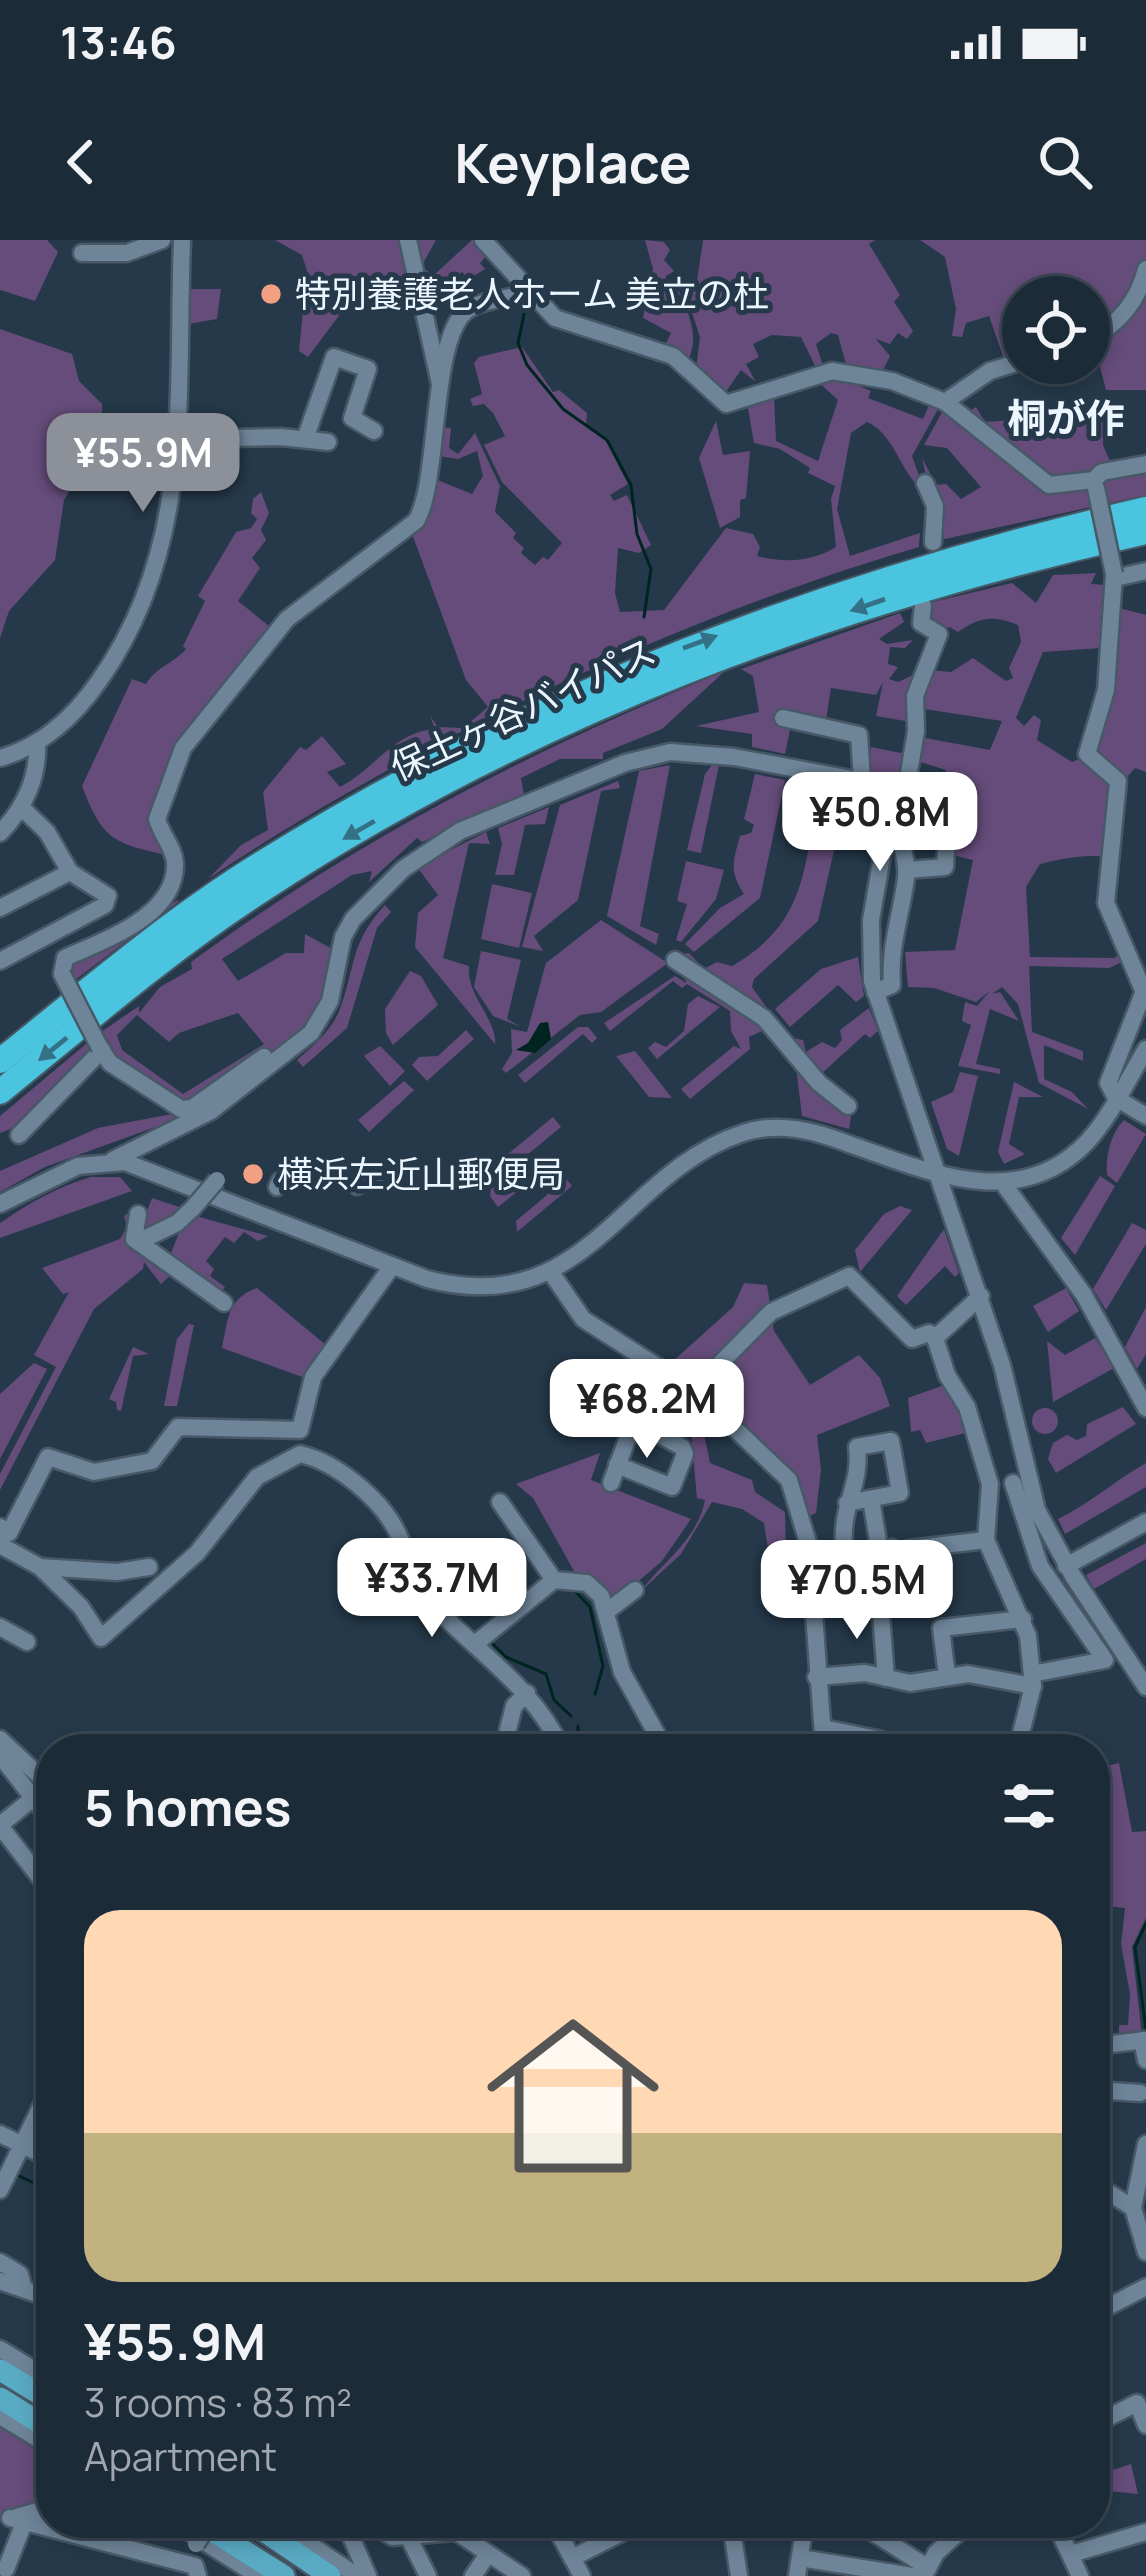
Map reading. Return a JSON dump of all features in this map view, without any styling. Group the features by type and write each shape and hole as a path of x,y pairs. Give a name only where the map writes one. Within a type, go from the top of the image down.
{"highway":[{"name":"保土ヶ谷バイパス","path":"0,1061 252,869 494,732 674,651 816,598 982,548 1146,509"},
{"name":"保土ヶ谷バイパス","path":"0,1092 258,892 487,759 679,674 827,619 943,581 1146,532"}],"main road":[{"path":"0,2370 36,2392"},
{"path":"0,2398 36,2421"},
{"path":"208,2538 284,2576"},
{"path":"273,2538 330,2576"}],"street":[{"path":"82,253 162,240"},
{"path":"0,758 37,742 85,702 145,606 167,532 182,240"},
{"path":"408,240 440,385"},
{"path":"483,240 527,294 568,326 673,356 726,404 832,371 892,382 945,402 1049,484 1095,484"},
{"path":"1110,325 1141,292 1146,268"},
{"path":"272,1065 265,1057 192,1108 181,1109 110,1063 62,974 65,958 129,927 166,898 175,865 157,819 183,748 287,619 420,516 440,385 465,311 527,294"},
{"path":"305,439 334,357 368,369 352,418 374,431"},
{"path":"945,402 1002,367"},
{"path":"175,439 328,442"},
{"path":"1146,464 1102,472 1095,484 1114,576 1106,690 1088,754 1118,782 1106,903 1144,988 1108,1083 1116,1098 1146,1116"},
{"path":"925,483 935,506 933,542"},
{"path":"1114,576 1146,571"},
{"path":"875,992 892,985 890,953 907,870 896,825 915,696 939,634 921,623 923,606"},
{"path":"783,718 859,735 862,779"},
{"path":"0,833 21,807 38,764 37,742"},
{"path":"0,1204 77,1166 113,1160 138,1143 193,1121 272,1065 323,1018 344,937 366,903 430,847 639,758 670,752 940,788 949,798 945,867 907,870"},
{"path":"816,1677 865,1673 910,1683 947,1676 1032,1680 1105,1660 1040,1566 981,1297 934,1173 875,992 871,920 902,786"},
{"path":"0,961 105,905 110,884 70,872 47,832 21,807"},
{"path":"0,908 70,872"},
{"path":"675,960 764,1018 819,1083 848,1106"},
{"path":"19,1135 101,1049"},
{"path":"113,1160 447,1285 520,1284 550,1271 700,1155 747,1131 806,1130 962,1182 1003,1183 1040,1173 1072,1154 1116,1098 1146,1049"},
{"path":"138,1242 177,1223 222,1176"},
{"path":"1003,1183 1084,1295 1146,1408"},
{"path":"138,1214 132,1235 138,1242 224,1303"},
{"path":"169,1264 166,1246 177,1223"},
{"path":"300,1454 300,1430 314,1377 392,1265"},
{"path":"550,1271 583,1319 694,1390 789,1480 799,1499 810,1562 823,1734"},
{"path":"694,1390 771,1312 849,1276 912,1339 928,1333 934,1338 947,1375 967,1407 990,1484 986,1540 1023,1619 1032,1680 1020,1734"},
{"path":"934,1338 981,1297"},
{"path":"621,1414 682,1447 685,1454 672,1487 614,1474 621,1414 648,1360"},
{"path":"0,1527 9,1533 48,1457 94,1472 152,1461 178,1426 300,1430"},
{"path":"810,1562 845,1555 840,1520 860,1467 857,1447 892,1441 900,1493 847,1503"},
{"path":"0,1545 40,1567 81,1607 101,1637 163,1571 197,1553 257,1477 300,1454"},
{"path":"300,1454 338,1472 382,1511 398,1532 411,1580 544,1710 555,1734"},
{"path":"990,1484 1021,1483"},
{"path":"1021,1483 1066,1565 1146,1687"},
{"path":"871,1499 880,1553 986,1540"},
{"path":"500,1502 554,1580 595,1587 622,1672 657,1734"},
{"path":"1066,1565 1146,1522"},
{"path":"40,1567 163,1571"},
{"path":"475,1644 554,1580"},
{"path":"606,1612 635,1590"},
{"path":"880,1601 886,1678"},
{"path":"947,1676 941,1628 1023,1619"},
{"path":"0,1627 27,1642"},
{"path":"507,1734 514,1706 527,1693"},
{"path":"823,1727 855,1734"},
{"path":"0,1742 36,1774"},
{"path":"0,1742 36,1804"},
{"path":"32,1800 0,1825 36,1872"},
{"path":"1110,2044 1144,2040 1146,2060"},
{"path":"1110,2091 1140,2093"},
{"path":"0,2190 36,2117"},
{"path":"0,2134 36,2152"},
{"path":"1146,2144 1132,2208 1146,2252"},
{"path":"1110,2194 1132,2208"},
{"path":"0,2262 20,2274 23,2286"},
{"path":"0,2282 36,2292"},
{"path":"1110,2308 1144,2294"},
{"path":"0,2349 36,2371"},
{"path":"1110,2416 1137,2403 1145,2384"},
{"path":"1137,2403 1146,2425"},
{"path":"0,2416 36,2437"},
{"path":"7,2570 15,2518"},
{"path":"1071,2554 1146,2532"},
{"path":"90,2538 195,2566 198,2576"},
{"path":"198,2538 258,2576"},
{"path":"204,2538 238,2576"},
{"path":"300,2538 357,2576"},
{"path":"352,2538 368,2576"},
{"path":"401,2538 413,2538"},
{"path":"472,2538 522,2576"},
{"path":"561,2538 582,2576"},
{"path":"572,2558 611,2538"},
{"path":"733,2538 739,2576"},
{"path":"877,2538 921,2573"},
{"path":"799,2567 921,2573 955,2538"},
{"path":"1062,2538 1080,2576"},
{"path":"409,2539 428,2576"},
{"path":"472,2576 488,2554"}],"shaded area":[{"path":"0,240 47,240 58,252 35,301 0,290"},
{"path":"275,240 405,240 412,280 353,297 308,357 299,351 307,271 302,255"},
{"path":"412,240 436,240 421,267 434,275 472,240 480,240 487,255 480,263 485,269 469,279 462,272 446,284 442,279 422,291"},
{"path":"645,240 664,242 670,250 664,260 674,271 666,276 665,286 678,288 689,316 693,343 687,362 664,347 671,333 643,318 653,269"},
{"path":"703,240 875,240 869,244 900,295 894,302 913,331 907,339 898,333 890,344 876,339 890,356 881,374 847,368 838,335 831,333 816,344 824,369 818,372 801,337 772,335 753,344 759,357 746,364 756,382 741,370 721,399 696,369 700,337 685,291 696,287"},
{"path":"920,240 1146,240 1146,390 1106,390 1104,384 1110,384 1110,276 1002,276 1002,353 989,316 966,323 962,337 952,336 956,309 945,257"},
{"path":"189,289 221,289 217,319 188,324"},
{"path":"0,329 72,354 79,381 102,404 102,437 64,500 55,560 9,611 0,638"},
{"path":"522,347 553,392 559,390 587,413 586,426 606,441 628,484 610,495 614,501 627,495 651,545 639,553 618,548 615,593 620,612 664,610 726,528 753,534 760,547 757,556 767,558 807,558 836,547 831,499 835,486 808,473 810,468 780,449 754,443 747,403 774,394 776,441 818,461 838,400 816,380 843,379 871,391 868,398 923,419 932,398 942,402 912,456 924,489 910,477 885,436 867,422 851,433 837,509 850,556 920,533 919,547 737,609 552,688 372,779 208,879 241,845 268,830 263,792 300,747 306,750 322,736 346,764 327,772 340,787 396,744 435,729 430,716 438,727 463,728 488,707 466,680 411,531 430,477 472,494 483,476 477,451 458,459 439,456 437,427 451,428 449,448 458,454 475,433 500,486 495,512 516,533 513,538 524,548 521,553 535,565 543,557 548,560 562,543 502,482 484,445 505,436 493,413 484,404 473,406 470,399 482,394 474,363 479,357"},
{"path":"1039,403 1044,429 1081,421 1105,405 1103,445 1110,461 1093,482 1146,467 1146,495 940,540 922,458 936,485 946,484 961,499 981,487 947,448 924,445 946,405 967,413 976,407 985,422 1014,420 1017,408"},
{"path":"716,421 723,455 750,451 740,517 720,528 699,458"},
{"path":"261,492 269,513 261,530 266,540 252,558 260,568 238,601 274,630 181,748 156,818 170,856 124,843 97,819 82,786 132,679 146,684 186,649 183,646 205,601 198,596 236,532 251,528 257,519 251,513 253,499"},
{"path":"1096,573 1091,584 1106,585 1102,648 1043,652 1016,718 1024,726 1034,715 1041,720 1037,740 1072,762 1086,756 1113,778 1105,857 1040,864 1026,887 1030,957 1115,958 1119,953 1124,961 1109,968 1029,966 1032,1032 1083,1051 1083,1061 1044,1045 1044,1079 1072,1092 1088,1109 1039,1083 1018,1004 1002,987 992,994 1000,992 1019,1021 990,1009 976,1064 1000,1069 1000,1074 958,1066 971,1025 962,1021 965,1002 977,1006 990,991 976,1002 934,988 908,987 905,952 955,950 973,860 944,853 940,816 946,770 917,761 920,737 990,750 1002,721 918,708 929,670 951,672 973,658 1006,681 1013,678 1009,668 1021,642 1018,625 1001,620 987,619 958,632 929,626 933,602 1012,583 1036,603 1053,575"},
{"path":"1115,607 1146,615 1146,772 1135,768 1121,784 1089,752"},
{"path":"900,613 904,622 879,639 887,644 913,640 905,648 890,647 888,664 898,667 889,679 898,682 913,675 929,636 931,640 911,722 876,716 883,682 876,695 831,688 826,720 778,713 776,722 791,725 785,754 752,747 752,734 696,726 759,712 753,676 741,669"},
{"path":"725,671 662,729 603,753 603,759 560,759 521,778 524,796 422,842 417,838 369,882 372,871 352,875 222,959 238,981 286,953 304,953 305,934 334,950 315,1010 275,1057 266,1048 193,1102 178,1103 109,1053 101,1032 139,1006 139,1013 160,987 192,969 191,962 319,875 515,765","holes":["238,1013 264,1044 183,1094 122,1050 117,1035 137,1015 169,1042 179,1033"]},
{"path":"871,747 906,754 901,780 867,774"},
{"path":"713,764 719,765 701,853 687,850 705,774"},
{"path":"670,765 640,926 659,934 656,945 607,916 639,771"},
{"path":"755,774 785,780 760,898 694,952 685,944 720,908 744,894 734,873 734,860 740,836 751,833 754,825 744,819"},
{"path":"618,781 620,788 601,791 578,900 534,936 543,951 522,947 560,805"},
{"path":"820,784 848,789 818,921 754,979 752,987 788,1037 803,1040 806,1052 822,1042 835,1048 842,1040 840,1030 869,1008 878,1031 870,1038 865,1034 820,1075 852,1111 849,1129 802,1116 796,1067 762,1031 749,1037 750,1049 690,1099 681,1089 734,1046 741,1049 731,1031 730,1011 687,984 682,988 673,981 610,1031 604,1023 675,976 686,983 681,954 689,953 704,969 717,962 732,966 776,930 799,888"},
{"path":"549,807 545,824 525,825 514,875 495,875 502,844 498,828"},
{"path":"486,832 490,844 469,843 443,958 469,966 472,987 495,1044 415,947 418,913 438,895 417,867"},
{"path":"686,861 724,870 716,899 681,942 676,940 687,904 677,901"},
{"path":"492,884 532,893 519,948 481,939"},
{"path":"178,902 71,983 71,967"},
{"path":"385,905 391,912 377,928 347,1028 303,1067 297,1060 337,1017 360,943"},
{"path":"601,920 668,963 601,1012 580,1015 506,1073 502,1069 512,1053 511,1029 527,1032 546,963"},
{"path":"481,951 521,960 507,1019 521,1027 493,1016 474,987"},
{"path":"858,957 864,996 856,1002 838,985 790,1027 775,1009 821,969"},
{"path":"410,971 421,976 438,1005 393,1045 386,1033 385,1009"},
{"path":"698,996 720,1007 657,1059 648,1048 655,1042 666,1047 684,1031 688,1004"},
{"path":"548,1022 551,1039 535,1053 516,1050 528,1043 540,1023"},
{"path":"578,1027 588,1027 597,1038 592,1043 583,1034 525,1083 518,1075"},
{"path":"466,1030 474,1039 427,1081 412,1065 419,1057 438,1056"},
{"path":"92,1039 97,1050 20,1125 0,1133 0,1116"},
{"path":"380,1046 405,1071 390,1086 364,1056"},
{"path":"635,1051 672,1098 649,1097 616,1056"},
{"path":"960,1072 978,1076 959,1156 947,1149 931,1102 953,1092"},
{"path":"404,1081 414,1090 369,1132 358,1120"},
{"path":"1014,1082 1043,1097 1019,1097 1009,1144 1025,1154 1004,1164 998,1152"},
{"path":"172,1114 186,1116 45,1167 0,1192 0,1171 98,1128"},
{"path":"553,1117 561,1127 516,1164 508,1154"},
{"path":"1124,1120 1146,1134 1117,1183 1107,1175 1107,1161 1112,1138"},
{"path":"506,1156 527,1184 498,1207 490,1196 493,1167"},
{"path":"1100,1176 1115,1186 1075,1255 1061,1238"},
{"path":"91,1177 120,1177 132,1191 0,1238 0,1223 33,1202"},
{"path":"566,1179 572,1186 517,1232 516,1221"},
{"path":"152,1198 188,1210 137,1237"},
{"path":"900,1206 912,1210 860,1272 855,1250 884,1214"},
{"path":"133,1210 130,1235 175,1271 161,1284 144,1262 143,1269 94,1309 0,1490 0,1474 56,1367 34,1355 69,1292 63,1294 42,1268 120,1239 127,1227 124,1216"},
{"path":"196,1216 268,1236 258,1241 244,1232 234,1243 225,1237 206,1261 214,1269 210,1276 225,1287 221,1292 171,1253 182,1225"},
{"path":"1132,1223 1146,1230 1146,1244 1106,1310 1093,1289"},
{"path":"944,1229 959,1273 955,1277 945,1266 906,1305 897,1296"},
{"path":"744,1283 767,1285 774,1331 810,1385 859,1355 880,1378 890,1406 817,1435 821,1470 816,1513 808,1517 798,1486 674,1374 672,1362 733,1307"},
{"path":"257,1288 326,1345 305,1378 222,1348 234,1304"},
{"path":"1066,1288 1079,1311 1048,1332 1033,1306"},
{"path":"1146,1307 1146,1354 1137,1369 1125,1347"},
{"path":"189,1324 194,1325 177,1406 164,1406 177,1339"},
{"path":"1095,1338 1114,1368 1053,1402 1047,1341 1065,1355"},
{"path":"133,1347 149,1354 133,1356 121,1411 109,1399"},
{"path":"34,1363 47,1369 0,1459 0,1394"},
{"path":"947,1384 973,1431 926,1443 920,1430 911,1432 908,1398"},
{"path":"688,1401 698,1404 710,1463 752,1480 755,1492 785,1512 786,1560 770,1562 764,1523 742,1509 712,1502 681,1554 641,1591 687,1539 705,1500 697,1498"},
{"path":"1123,1407 1136,1424 1056,1473 1048,1459 1053,1443 1067,1435 1077,1440 1086,1436 1087,1424"},
{"path":"1045,1408 1058,1421 1045,1434 1032,1421"},
{"path":"600,1453 591,1480 691,1519 662,1561 613,1603 578,1578 533,1498 516,1484"},
{"path":"1146,1463 1146,1487 1065,1534 1058,1519"},
{"path":"1146,1543 1146,1559 1094,1589 1086,1575"},
{"path":"1119,1763 1132,1832 1146,1831 1146,1918 1132,1947 1142,2036 1119,2038 1119,2025 1128,2025 1130,1994 1121,1944 1125,1908 1110,1906 1110,1765"},
{"path":"0,2426 36,2451 36,2505 0,2514"},
{"path":"1131,2464 1138,2494 1110,2491 1110,2471"}],"waterway":[{"path":"526,305 518,343 527,365 563,409 607,440 631,485 637,534 651,569 644,617"},
{"path":"885,954 891,917"},
{"path":"574,1590 590,1607 603,1666 595,1694"},
{"path":"491,1642 506,1657 546,1674 554,1700 571,1716"},
{"path":"578,1726 578,1734"},
{"path":"1146,1923 1135,1947 1146,2030"},
{"path":"17,2175 36,2184"}],"place":[{"name":"特別養護老人ホーム 美立の杜","path":"271,294"},
{"name":"横浜左近山郵便局","path":"253,1174"}],"district":[{"name":"桐が作","path":"1066,418"}]}
